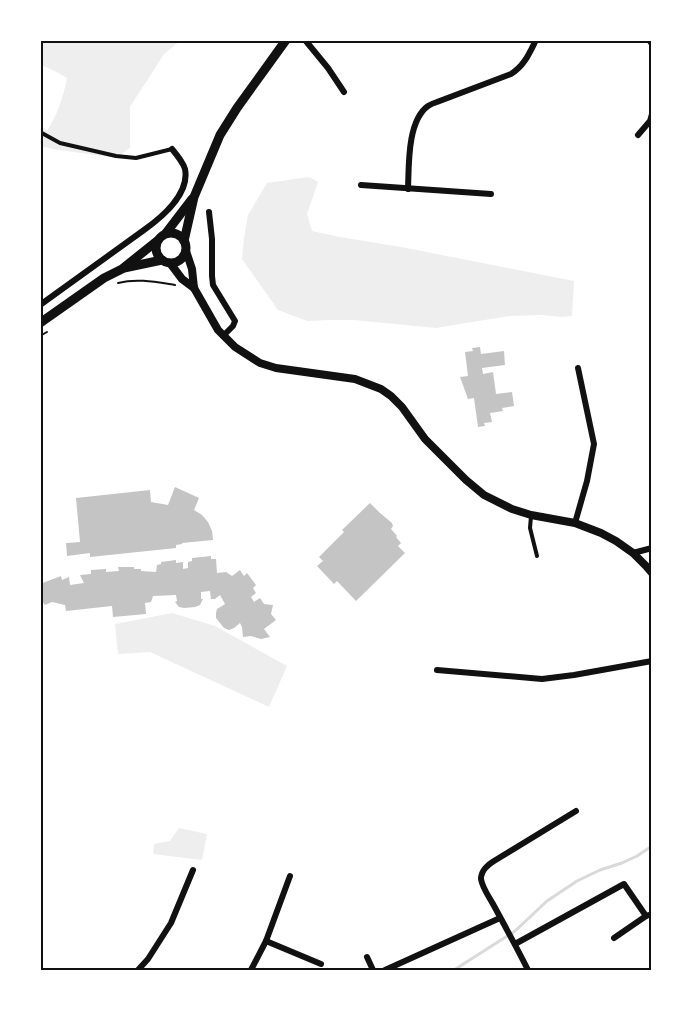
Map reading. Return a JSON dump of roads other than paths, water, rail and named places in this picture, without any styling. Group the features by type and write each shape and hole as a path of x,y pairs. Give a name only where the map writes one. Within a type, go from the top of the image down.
{"main road":[{"path":"122,269 180,260 185,246 194,197 226,124 286,40"},
{"path":"40,323 104,278 122,269 157,241 194,197"},
{"path":"166,233 177,234 185,246"},
{"path":"157,241 156,252 166,262"}],"street":[{"path":"305,40 344,92"},
{"path":"408,189 412,136 422,113 428,106 511,74 528,58 536,40"},
{"path":"638,135 650,121 651,114"},
{"path":"40,305 170,209 183,186 185,176 185,168 172,149"},
{"path":"361,185 491,194"},
{"path":"210,212 213,285 235,321 223,336"},
{"path":"185,246 192,269 194,288 212,321 235,347 260,363 276,368 355,379 381,389 402,407 425,439 484,495 512,509 575,523 601,533 633,553 651,573"},
{"path":"166,262 194,288"},
{"path":"575,523 588,481 594,444 578,368"},
{"path":"633,553 651,548"},
{"path":"437,670 542,679 651,661"},
{"path":"528,970 481,880 485,868 494,861 576,811"},
{"path":"138,970 148,959 171,923 193,870"},
{"path":"251,970 266,941 290,876"},
{"path":"515,944 624,884 649,915 614,938"},
{"path":"385,970 500,918"},
{"path":"266,941 321,964"},
{"path":"367,957 373,970"}],"lane":[{"path":"40,132 70,146 123,157 136,158 172,149"},
{"path":"531,515 530,528 537,556"}],"waterway":[{"path":"454,970 515,931 547,901 577,881 622,863 652,846"}]}
